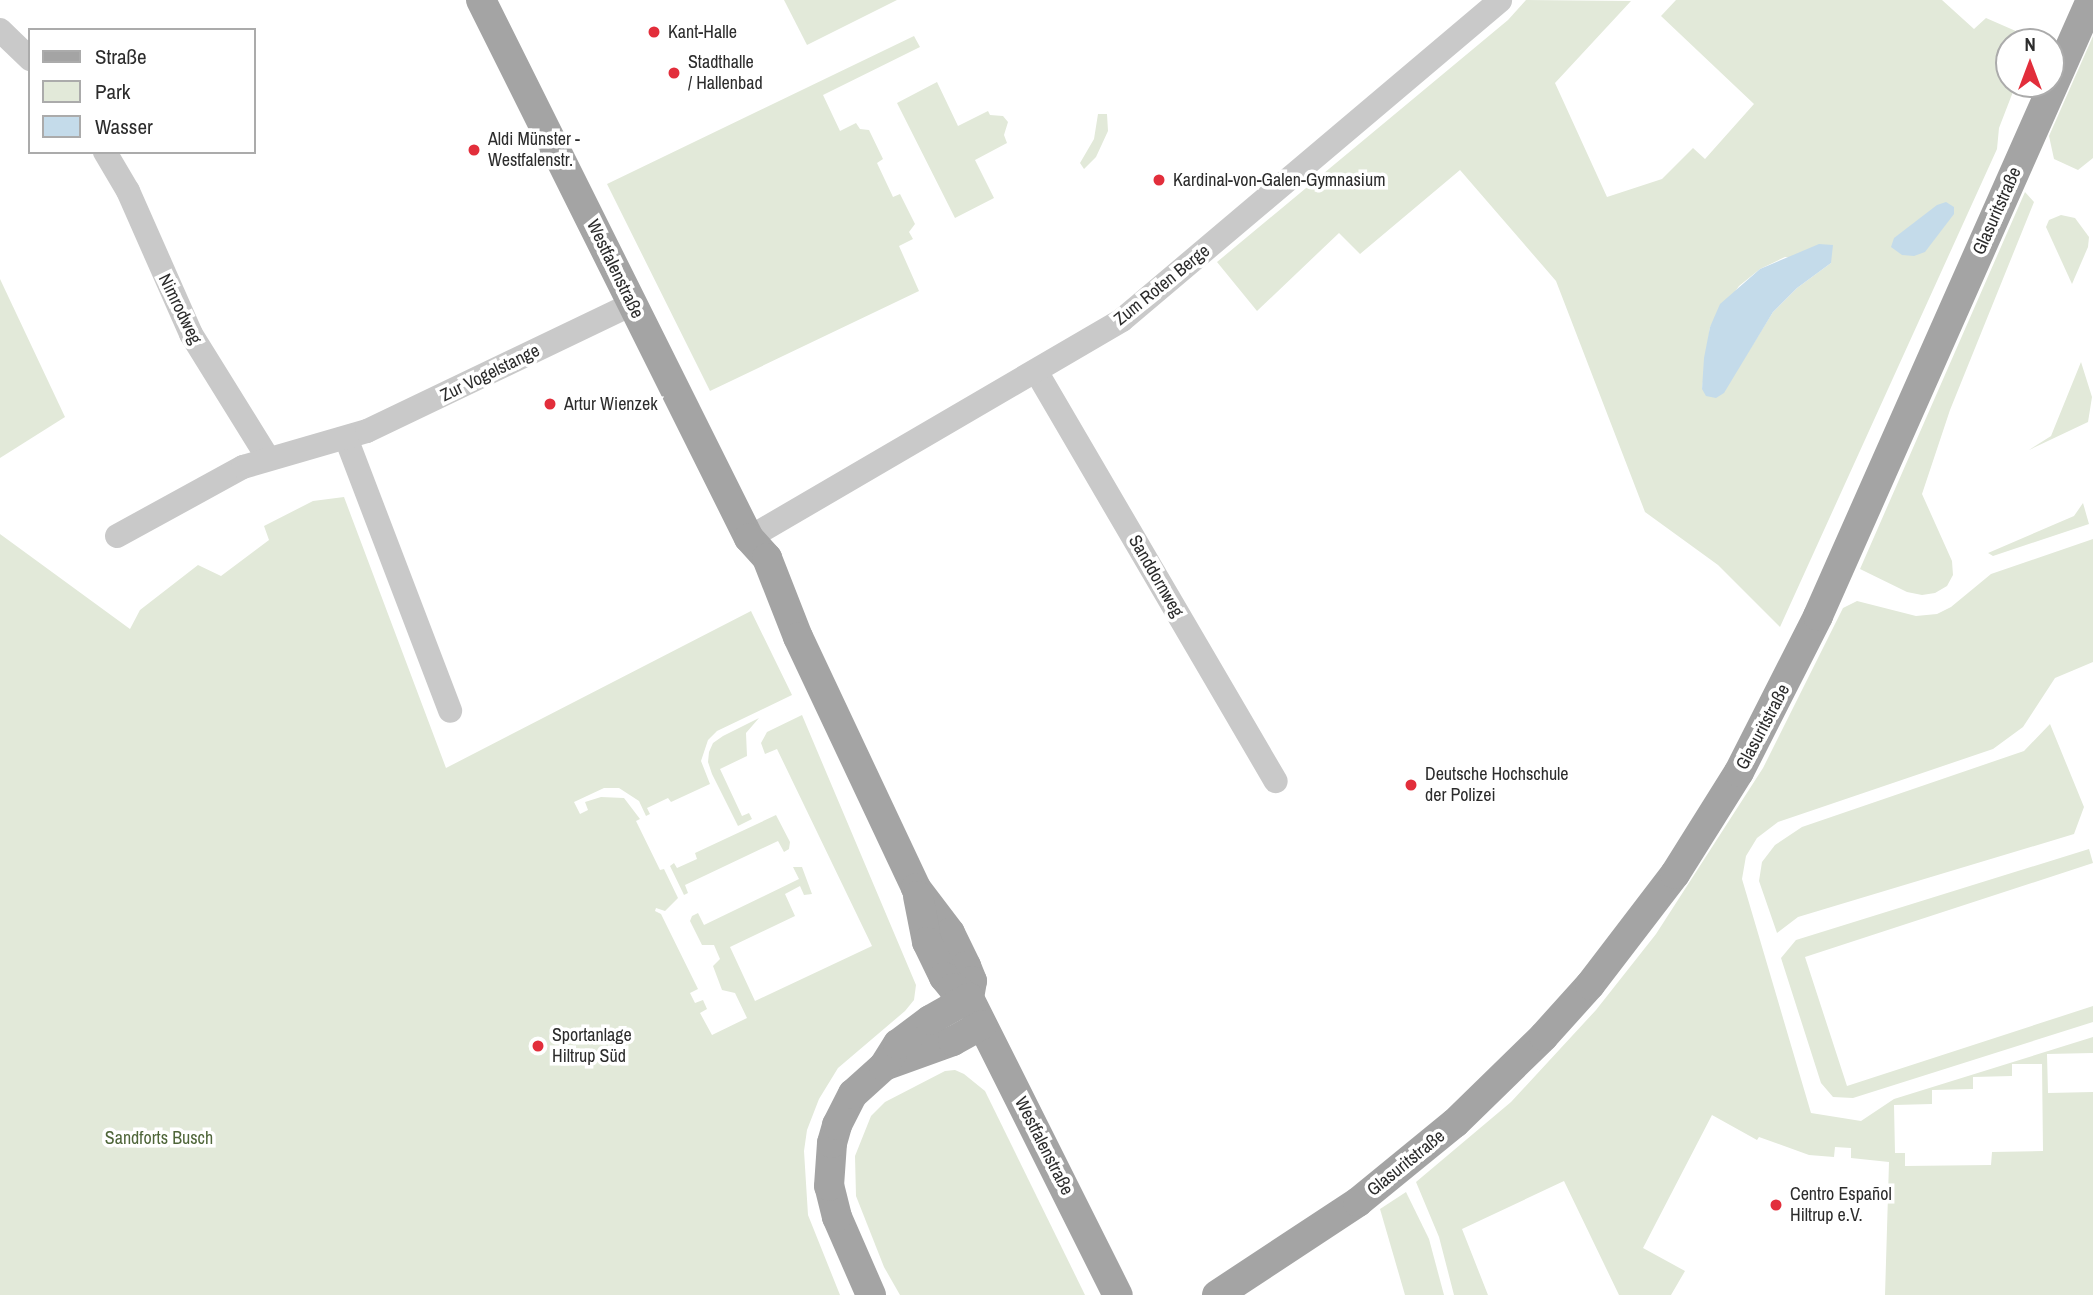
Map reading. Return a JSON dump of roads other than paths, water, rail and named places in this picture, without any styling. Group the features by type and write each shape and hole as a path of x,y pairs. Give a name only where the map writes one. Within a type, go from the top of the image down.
{"main road":[{"name":"Westfalenstraße","path":"481,0 749,538 752,565 798,637 916,888 927,942 944,977 953,988 969,998 1118,1294"},
{"name":"Glasuritstraße","path":"1217,1295 1358,1202 1455,1123 1544,1036 1590,985 1675,874 1739,772 1792,671 2091,0"},
{"path":"871,1295 837,1217 829,1186 832,1143 845,1107 853,1094 884,1066 898,1044 930,1020 969,998"},
{"path":"884,1066 953,1041 982,1025"}],"street":[{"name":"Zum Roten Berge","path":"749,538 1036,371 1139,307 1500,0"},
{"path":"0,30 28,57"},
{"name":"Nimrodweg","path":"106,154 128,191 191,334 268,458"},
{"name":"Zur Vogelstange","path":"117,536 243,467 346,438 449,395 632,304"},
{"name":"Sanddornweg","path":"1036,371 1276,781"},
{"path":"346,438 450,711"}],"water":[{"path":"1946,202 1954,207 1954,214 1925,252 1914,256 1902,255 1891,247 1894,238 1937,205"},
{"path":"1819,244 1833,245 1831,263 1797,288 1773,312 1724,393 1716,398 1706,396 1702,389 1704,358 1710,327 1720,304 1760,269"}],"place":[{"name":"Kant-Halle","path":"654,32"},
{"name":"Stadthalle / Hallenbad","path":"674,73"},
{"name":"Aldi Münster - Westfalenstr.","path":"474,150"},
{"name":"Kardinal-von-Galen-Gymnasium","path":"1159,180"},
{"name":"Artur Wienzek","path":"550,404"},
{"name":"Deutsche Hochschule der Polizei","path":"1411,785"},
{"name":"Sportanlage Hiltrup Süd","path":"538,1046"},
{"name":"Centro Español Hiltrup e.V.","path":"1776,1205"}],"park label":[{"name":"Sandforts Busch","path":"159,1138"}]}
